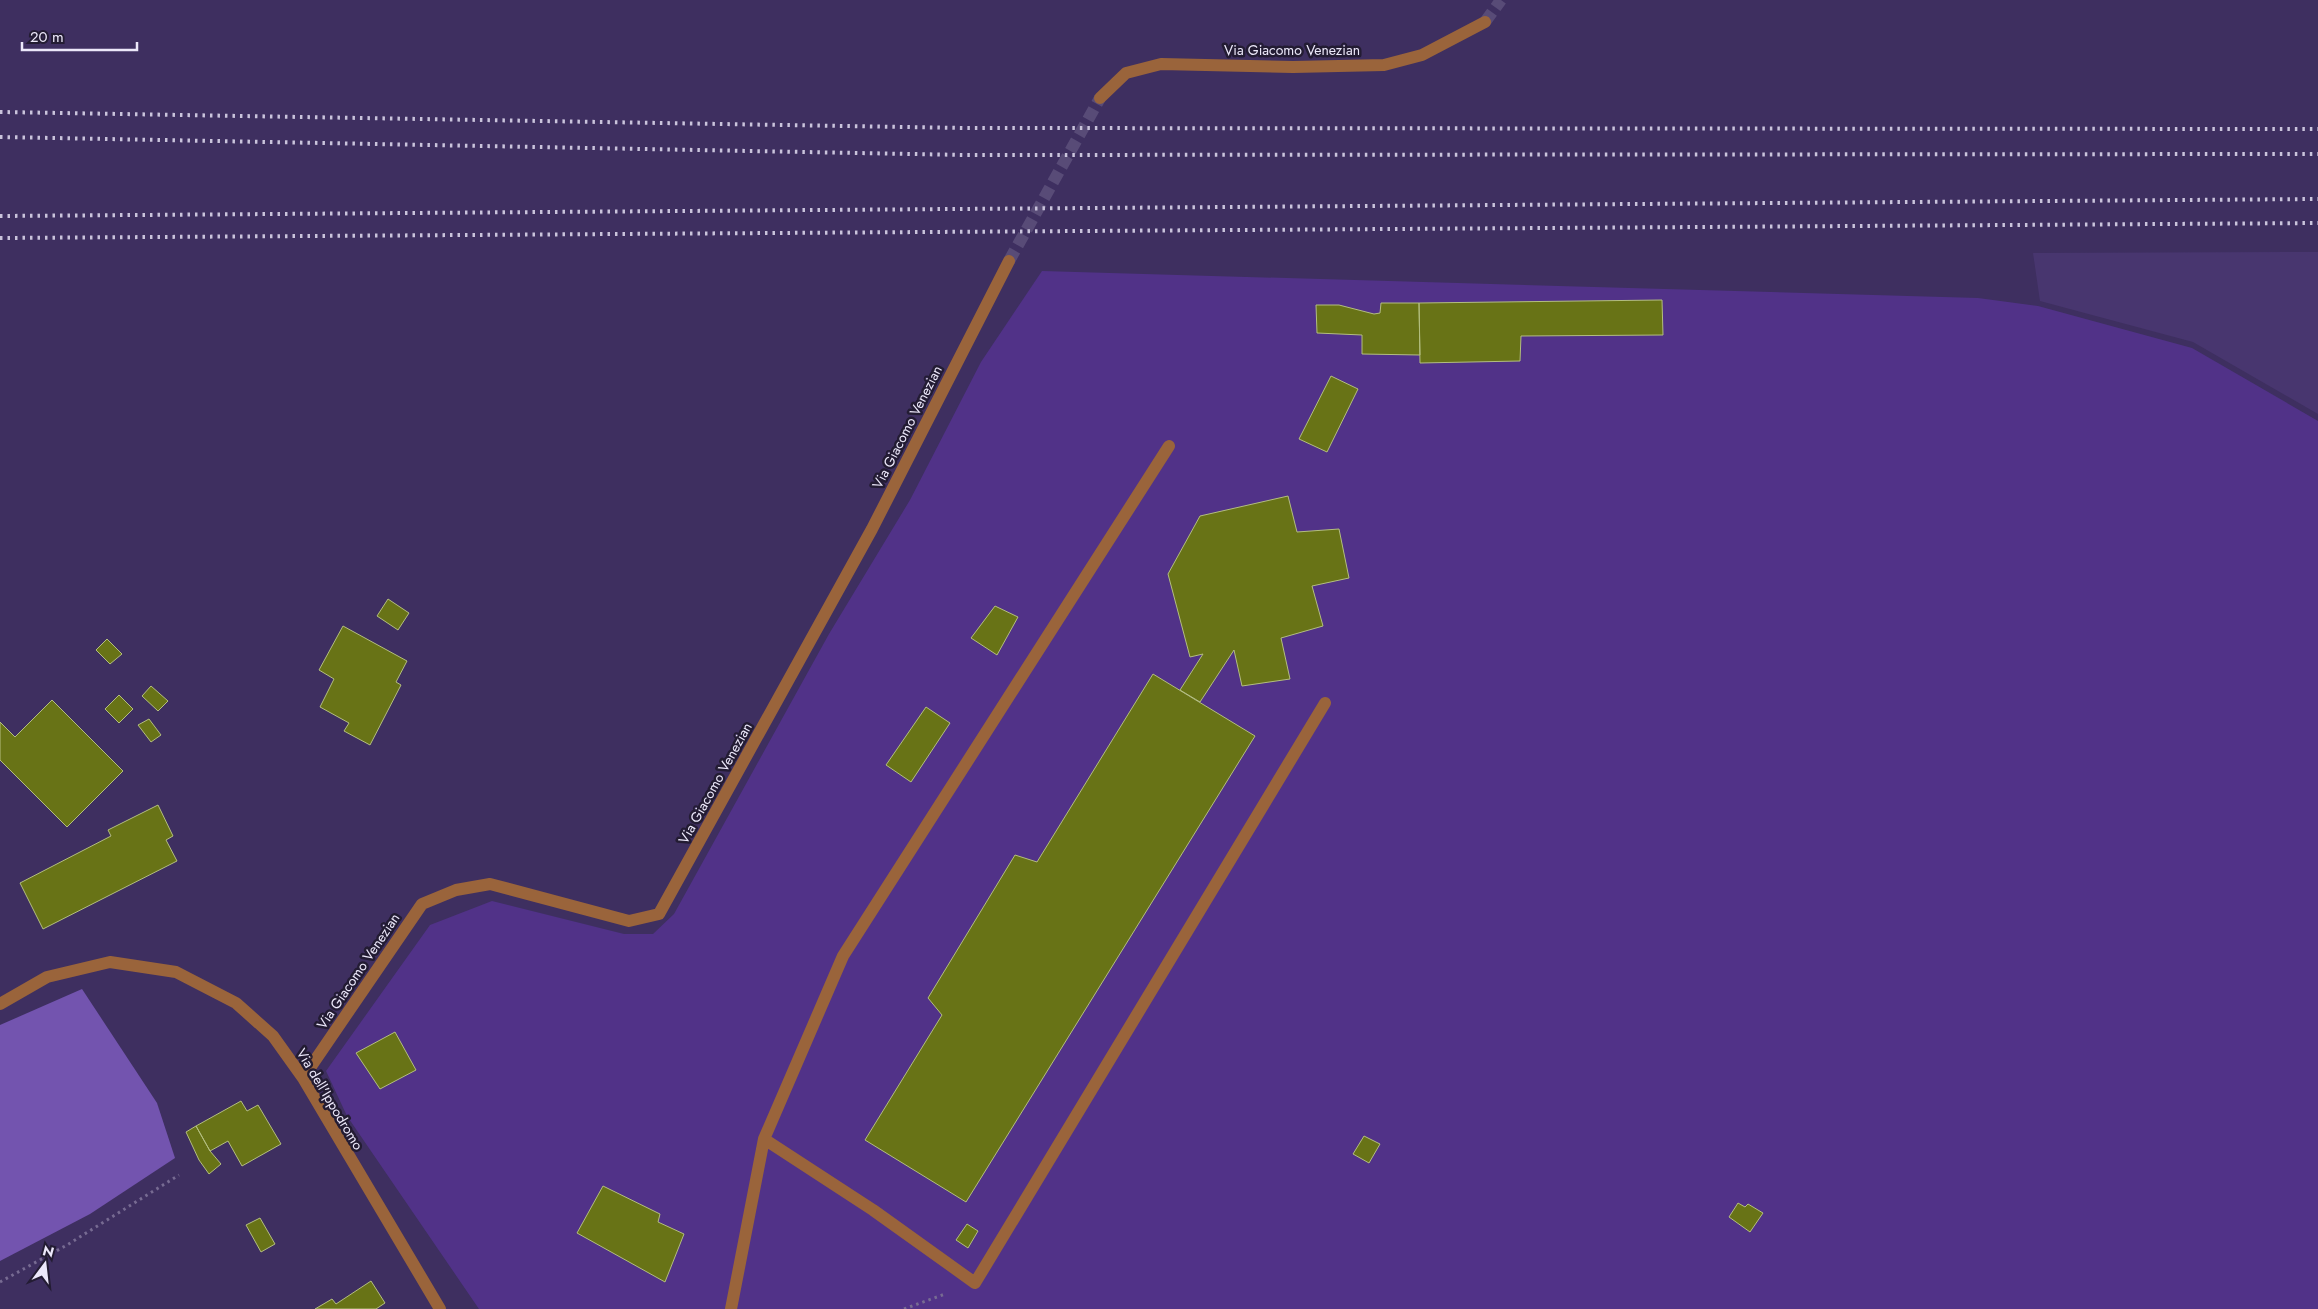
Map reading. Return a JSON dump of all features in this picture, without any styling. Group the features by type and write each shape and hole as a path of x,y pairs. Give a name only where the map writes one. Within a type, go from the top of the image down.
{"street":[{"name":"Via Giacomo Venezian","path":"1100,98 1126,73 1161,64 1293,67 1384,65 1422,55 1485,22"},
{"name":"Via Giacomo Venezian","path":"303,1078 422,904 456,890 490,884 629,921 659,914 872,528 1009,261"},
{"path":"731,1309 764,1139 843,956 1169,446"},
{"path":"764,1139 872,1210 975,1283 1325,704"},
{"name":"Via dell'Ippodromo","path":"0,1004 47,977 110,962 176,972 236,1003 273,1036 303,1078 440,1309"}],"path":[{"path":"0,1282 67,1245 179,1175"},
{"path":"904,1309 975,1283"}],"shaded area":[{"path":"2318,252 2318,414 2193,342 2040,301 2033,253"},
{"path":"1042,271 1978,298 2038,306 2192,348 2318,421 2318,1309 479,1309 347,1116 326,1071 430,925 492,901 624,934 653,934 674,914 829,634 910,500 981,362"},
{"path":"82,989 157,1103 175,1158 90,1214 0,1261 0,1025"}],"building":[{"path":"1662,300 1663,335 1521,336 1520,361 1420,363 1419,303"},
{"path":"1381,303 1419,303 1420,355 1362,354 1362,335 1317,333 1316,305 1339,305 1374,314 1380,313"},
{"path":"1331,376 1358,389 1327,452 1299,439"},
{"path":"1288,496 1297,532 1339,529 1349,578 1312,586 1323,626 1281,638 1290,679 1242,686 1234,650 1200,702 1180,690 1203,654 1190,657 1168,574 1200,516"},
{"path":"388,599 409,613 398,630 377,616"},
{"path":"995,606 1018,617 997,655 971,638"},
{"path":"343,626 407,661 396,682 401,685 370,745 344,731 349,723 320,707 334,679 319,670"},
{"path":"107,639 122,654 110,664 96,650"},
{"path":"1153,674 1255,736 966,1202 865,1140 942,1015 928,998 1015,855 1037,862"},
{"path":"151,686 168,701 158,711 142,696"},
{"path":"119,695 133,709 119,723 105,709"},
{"path":"52,700 123,771 67,827 0,760 0,722 15,737"},
{"path":"926,707 950,723 911,782 886,765"},
{"path":"149,719 161,735 151,742 138,725"},
{"path":"158,805 173,836 166,840 177,861 43,929 20,883 111,836 108,830"},
{"path":"395,1032 416,1070 380,1089 356,1053"},
{"path":"241,1101 247,1111 258,1105 281,1144 242,1166 228,1141 210,1151 196,1126"},
{"path":"196,1126 210,1151 221,1164 209,1174 199,1160 186,1132"},
{"path":"1364,1136 1380,1144 1369,1163 1353,1154"},
{"path":"603,1186 660,1214 658,1222 684,1234 665,1282 577,1233"},
{"path":"1738,1203 1745,1207 1748,1204 1763,1213 1750,1232 1729,1217"},
{"path":"260,1218 275,1244 261,1252 246,1225"},
{"path":"967,1224 978,1231 968,1248 956,1240"},
{"path":"371,1281 385,1303 376,1309 315,1309 332,1299 336,1304"}],"tunnel":[{"path":"1485,22 1501,0"},
{"path":"1009,261 1100,98"}],"railway":[{"path":"0,112 963,128 2318,129"},
{"path":"0,137 965,155 2318,154"},
{"path":"0,216 2318,199"},
{"path":"0,238 2318,223"}]}
